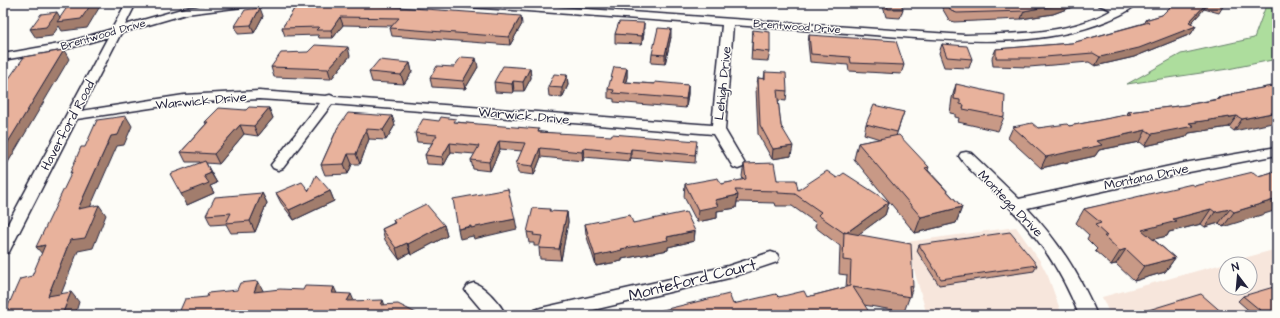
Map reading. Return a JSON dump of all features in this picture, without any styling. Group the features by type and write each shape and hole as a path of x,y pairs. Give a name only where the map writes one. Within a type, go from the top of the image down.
{"street":[{"name":"Haverford Road","path":"3,248 131,3"},
{"name":"Brentwood Drive","path":"3,57 66,46 186,11 250,3"},
{"name":"Brentwood Drive","path":"456,3 965,38 1006,37 1068,30 1100,21 1132,3"},
{"path":"1103,3 1121,10"},
{"name":"Lehigh Drive","path":"728,22 718,130 738,164"},
{"name":"Warwick Drive","path":"71,116 184,99 217,96 258,95 330,99 718,130"},
{"path":"278,165 330,99"},
{"name":"Montana Drive","path":"1016,205 1184,168 1277,151"},
{"name":"Montega Drive","path":"966,156 1030,219 1053,247 1079,290 1088,315"},
{"name":"Monteford Court","path":"541,315 729,272 771,258"},
{"path":"474,290 497,315"}],"shaded area":[{"path":"1016,227 1040,261 1048,276 1062,315 927,315 906,242"},
{"path":"1277,249 1277,315 1110,315 1102,297 1218,265 1218,296 1258,296 1258,256 1251,256"}],"green space":[{"path":"1267,3 1277,3 1277,59 1228,69 1127,84 1181,54 1254,38"}],"building":[{"path":"70,3 92,3 81,19 57,22"},
{"path":"887,3 901,3 903,9 888,9"},
{"path":"947,3 1064,3 1024,11 957,13 951,11"},
{"path":"1174,3 1207,3 1189,22 1196,26 1139,48 1100,57 1093,53 1033,58 996,58 996,49 1072,43 1149,22 1145,20 1162,15"},
{"path":"371,5 521,16 509,37 390,28 399,18 340,17 331,30 316,30 319,27 282,28 296,6"},
{"path":"260,8 251,25 235,26 245,10"},
{"path":"57,12 46,27 30,29 41,14"},
{"path":"619,22 644,23 642,36 615,34"},
{"path":"658,28 671,29 665,55 652,54"},
{"path":"753,30 770,32 770,52 752,50"},
{"path":"809,35 896,41 904,65 851,63 850,57 811,54"},
{"path":"942,44 967,46 972,59 947,57"},
{"path":"315,45 348,47 328,69 271,67 281,53 308,52"},
{"path":"64,50 3,150 3,87 24,57"},
{"path":"461,57 476,58 463,81 430,78 437,66 454,67"},
{"path":"379,60 410,63 401,75 369,72"},
{"path":"503,66 530,68 523,82 513,81 512,84 494,82"},
{"path":"614,67 627,68 623,82 655,84 655,82 688,85 686,99 613,93 614,90 608,89"},
{"path":"765,72 786,73 787,91 777,90 781,126 793,146 773,149 760,125 758,78 765,79"},
{"path":"554,74 567,75 562,88 548,87"},
{"path":"956,84 1005,95 1004,117 963,109 964,105 960,104 960,100 954,99"},
{"path":"1277,85 1277,112 1242,119 1237,116 1189,123 1194,126 1152,134 1146,130 1097,141 1102,145 1046,157 1013,127 1032,123 1038,128 1067,124 1069,126 1131,114 1128,112 1220,99 1218,98"},
{"path":"874,105 904,112 897,132 866,124"},
{"path":"249,107 269,108 254,126 240,125 214,154 181,152 208,122 205,122 219,108 246,110"},
{"path":"348,113 392,116 383,130 366,129 356,154 348,154 344,164 321,165 338,127"},
{"path":"126,116 118,135 111,136 78,209 99,205 85,238 70,240 48,296 71,292 62,315 4,315 20,279 32,276 45,245 36,247 72,172 70,173 81,147 85,147 97,120"},
{"path":"441,117 456,119 454,122 539,129 538,132 611,136 612,134 697,141 695,155 631,149 630,153 583,148 582,152 540,148 533,166 516,164 525,143 499,141 489,162 471,160 479,146 450,143 442,157 425,155 437,135 415,133 423,119 439,121"},
{"path":"899,135 929,167 925,168 962,207 921,217 858,143"},
{"path":"205,161 211,173 204,176 209,183 181,194 170,174"},
{"path":"774,163 777,180 796,180 798,190 827,171 837,178 844,173 889,202 844,233 818,215 821,212 795,194 778,193 778,191 735,190 738,195 715,200 718,206 698,210 685,184 718,178 721,184 746,179 744,164"},
{"path":"1277,171 1277,199 1234,212 1230,209 1215,212 1211,209 1173,219 1177,221 1142,230 1175,258 1144,266 1126,249 1120,251 1104,236 1107,236 1095,225 1101,223 1084,209 1192,184 1195,186 1253,172 1258,176"},
{"path":"316,175 330,191 289,210 276,193 302,182 309,191"},
{"path":"508,189 515,219 471,228 471,226 458,229 453,199"},
{"path":"262,193 250,221 226,223 231,213 206,215 215,197"},
{"path":"426,204 444,225 408,244 407,243 396,248 382,229 395,223 393,220"},
{"path":"533,208 567,212 559,249 539,248 542,236 533,235 534,233 527,232"},
{"path":"686,212 695,231 667,237 668,240 621,249 622,250 595,256 585,224 630,215 633,223"},
{"path":"844,232 911,244 913,287 909,286 910,297 853,287 871,315 642,315 729,294 733,304 776,294 779,297 804,291 807,297 850,286 851,261 843,260"},
{"path":"1010,232 1037,265 941,279 919,245"},
{"path":"258,281 254,292 280,289 303,290 305,286 334,287 332,293 351,294 347,301 383,300 381,305 398,304 420,315 178,315 185,299 207,297 208,293 237,290 240,283"},
{"path":"1277,286 1277,315 1266,315 1243,296 1258,296 1258,292"},
{"path":"1201,294 1225,315 1132,315"}]}
